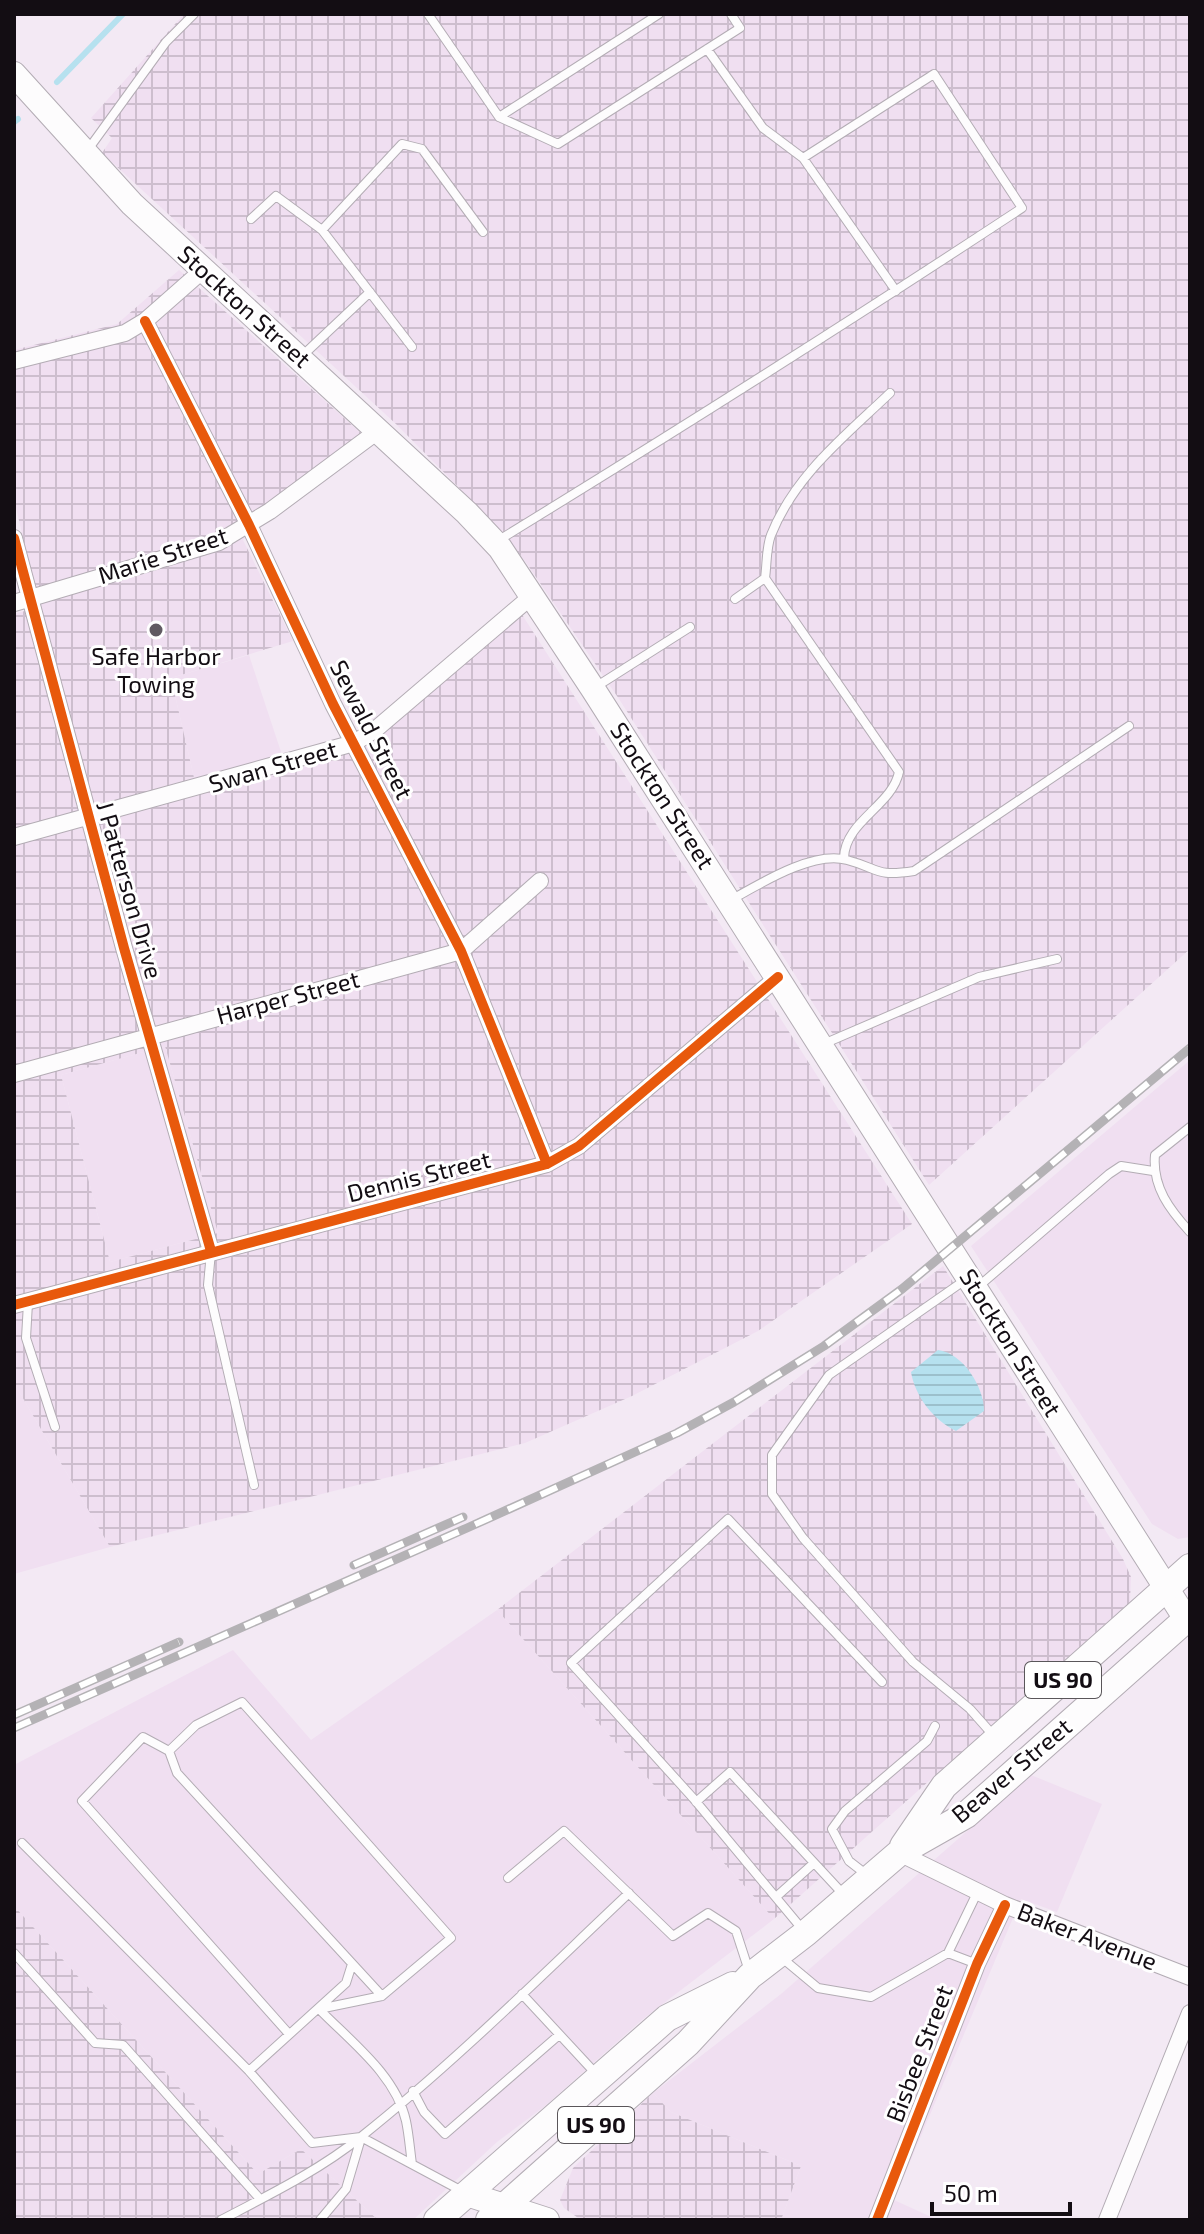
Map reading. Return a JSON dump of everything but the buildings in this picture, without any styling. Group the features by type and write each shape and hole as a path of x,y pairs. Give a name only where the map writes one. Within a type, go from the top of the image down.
{"main road":[{"name":"Stockton Street","path":"14,74 36,103 85,154 203,270 379,430 495,543 533,595 1188,1618"},
{"name":"Beaver Street","path":"899,1853 944,1786 1190,1567"},
{"name":"Beaver Street","path":"437,2220 667,2018 750,1976 806,1933 899,1853 966,1815 1188,1618"},
{"name":"Beaver Street","path":"496,2213 688,2043 750,1976"},
{"path":"467,2194 496,2213 547,2220"}],"street":[{"path":"14,361 125,333 145,321 203,270"},
{"name":"Sewald Street","path":"145,321 461,951 547,1164"},
{"name":"Marie Street","path":"22,600 219,542 249,525 379,430"},
{"name":"J Patterson Drive","path":"14,538 22,600 88,817 211,1251"},
{"name":"Swan Street","path":"14,837 354,743 376,729 533,595"},
{"name":"Harper Street","path":"14,1074 461,951 540,881"},
{"name":"Dennis Street","path":"21,1304 547,1164 579,1146 778,977"},
{"name":"Baker Avenue","path":"899,1853 1005,1905 1190,1977"},
{"name":"Bisbee Street","path":"877,2220 977,1964 1005,1905"},
{"path":"1107,2220 1190,2013"}],"lane":[{"path":"85,154 166,42 194,14"},
{"path":"428,14 499,117 558,144 740,28 731,14"},
{"path":"499,117 659,14"},
{"path":"707,49 763,128 803,158 896,291"},
{"path":"495,543 798,356 1022,208 934,74 803,158"},
{"path":"322,230 402,144 422,149 483,232"},
{"path":"251,219 276,196 322,230 412,347"},
{"path":"300,358 370,292"},
{"path":"844,858 844,847 852,834 896,784 899,772 765,578 770,538 792,495 827,450 890,393"},
{"path":"735,599 765,578"},
{"path":"593,689 690,627"},
{"path":"729,901 792,866 844,858 884,875 914,871 1129,726"},
{"path":"821,1046 979,977 1057,959"},
{"path":"1190,1127 1155,1155 1153,1171 1167,1206 1190,1232"},
{"path":"997,1739 970,1709 913,1662 803,1538 772,1494 772,1455 829,1375 972,1283 1121,1166 1153,1171"},
{"path":"211,1251 208,1285 254,1485"},
{"path":"21,1304 26,1338 55,1427"},
{"path":"806,1933 696,1802 571,1663 728,1519 882,1682"},
{"path":"169,1751 196,1725 242,1702 442,1924 451,1938 382,1996 319,2009"},
{"path":"871,1878 849,1861 832,1829 845,1811 927,1741 935,1726"},
{"path":"289,2034 82,1801 143,1737 169,1751 177,1773 382,1996"},
{"path":"696,1802 730,1772 847,1898"},
{"path":"508,1878 564,1831 673,1936 708,1913 736,1931 750,1976"},
{"path":"22,1843 249,2071 312,2143 361,2137 467,2194"},
{"path":"776,1897 814,1863"},
{"path":"778,1955 818,1988 871,1997 948,1953 978,1891"},
{"path":"221,2220 361,2137 522,1994 629,1893"},
{"path":"14,1953 95,2043 123,2045 260,2199"},
{"path":"948,1953 977,1964"},
{"path":"249,2071 346,1983 352,1964"},
{"path":"522,1994 598,2076"},
{"path":"319,2009 381,2073 399,2103 412,2164"},
{"path":"413,2091 424,2112 445,2134 559,2035"},
{"path":"320,2220 346,2189 361,2137"}],"shaded area":[{"path":"184,14 1190,14 1190,949 929,1185 619,699 525,561 495,524 396,424 102,153 112,138 91,118"},
{"path":"179,270 373,444 243,540 293,641 171,678 198,795 288,773 350,750 521,613 912,1224 758,1331 632,1396 525,1443 110,1547 14,1383 14,614 39,607 14,499 14,350 117,324","holes":["165,1046 218,1233 110,1262 61,1075"]},
{"path":"249,655 288,773 198,795 171,678"},
{"path":"165,1046 218,1233 110,1262 61,1075"},
{"path":"1190,1060 1190,1537 1178,1539 1152,1524 971,1246"},
{"path":"943,1266 1123,1559 1131,1577 1130,1602 774,1919 497,1610"},
{"path":"14,1383 110,1547 14,1574"},
{"path":"497,1610 774,1919 643,2019 545,2106 497,2142 413,2220 378,2220 301,2149 258,2174 14,1906 14,1765 233,1650 311,1740"},
{"path":"1031,1775 1102,1804 1057,1912 1021,1899 894,2200 938,2220 781,2220 801,2166 671,2112 653,2093 781,1994"},
{"path":"14,1906 258,2174 301,2149 378,2220 14,2220"},
{"path":"653,2093 671,2112 801,2166 781,2220 581,2220 564,2208 560,2200 573,2168"}],"water":[{"path":"938,1350 947,1352 964,1364 976,1382 983,1402 984,1411 956,1431 940,1421 926,1406 916,1390 911,1372"}],"waterway":[{"path":"57,82 123,14"},
{"path":"14,122 18,119"}],"railway":[{"path":"14,1728 677,1433 734,1402 824,1346 902,1289 1190,1048"},
{"path":"354,1565 463,1517"},
{"path":"14,1715 179,1642"}],"cycle path":[{"path":"145,321 249,525 333,704 461,951 547,1164"},
{"path":"14,538 124,948 211,1251"},
{"path":"14,1305 547,1164 579,1146 778,977"},
{"path":"877,2220 977,1964 1005,1905"}],"place":[{"name":"Safe Harbor Towing","path":"156,630"}]}
